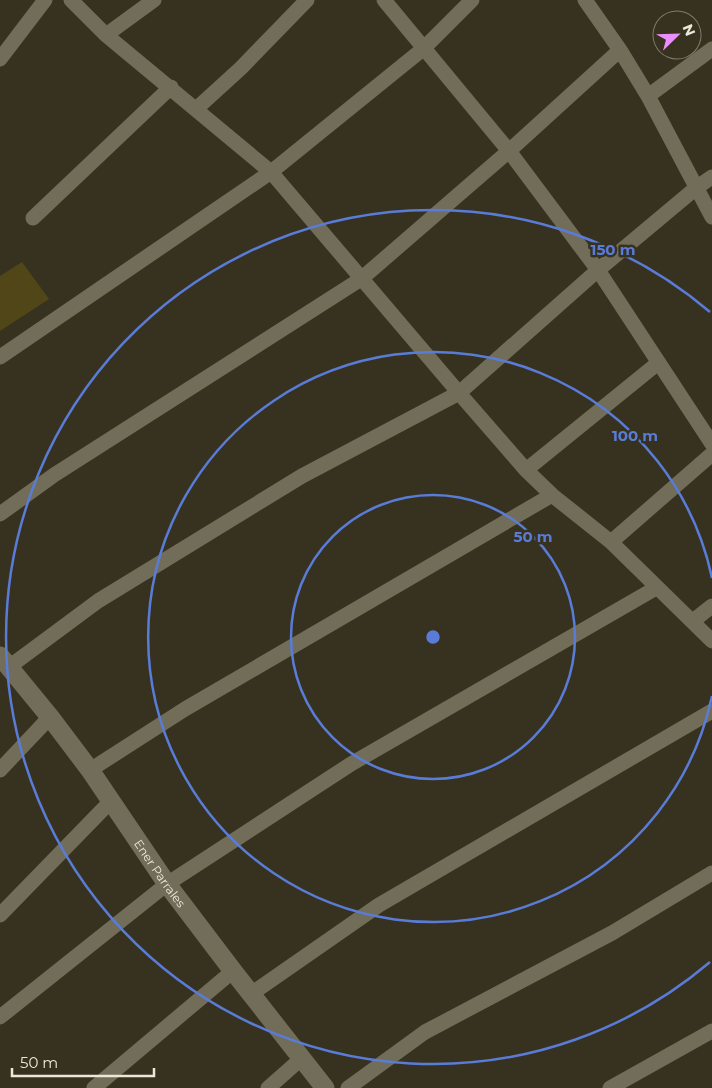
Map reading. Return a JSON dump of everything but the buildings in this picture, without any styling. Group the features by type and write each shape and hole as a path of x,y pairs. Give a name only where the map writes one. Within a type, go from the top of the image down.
{"street":[{"path":"0,59 45,0"},
{"path":"71,0 106,35 271,172 526,470 552,495 611,542 712,641"},
{"path":"106,35 154,0"},
{"path":"196,109 241,68 308,0"},
{"path":"384,0 509,151 598,270 712,444"},
{"path":"0,357 271,172 423,49 472,0"},
{"path":"585,0 620,50 648,96 712,217"},
{"path":"0,514 54,475 361,279 509,151 620,50"},
{"path":"648,96 712,50"},
{"path":"33,218 170,87"},
{"path":"5,661 98,601 293,481 459,393 598,270 696,188 712,177"},
{"path":"526,470 658,363"},
{"path":"611,542 712,454"},
{"path":"90,770 185,710 552,495"},
{"path":"0,1017 167,884 351,764 656,588"},
{"path":"693,621 712,606"},
{"name":"Ener Parrales","path":"5,661 90,770 167,884 325,1088"},
{"path":"251,994 379,905 712,711"},
{"path":"0,770 50,717"},
{"path":"0,915 111,801"},
{"path":"348,1088 425,1032 612,933 712,873"},
{"path":"94,1088 233,971"},
{"path":"610,1088 712,1031"},
{"path":"268,1088 302,1058"}],"shaded area":[{"path":"22,262 49,299 0,331 0,276"}]}
